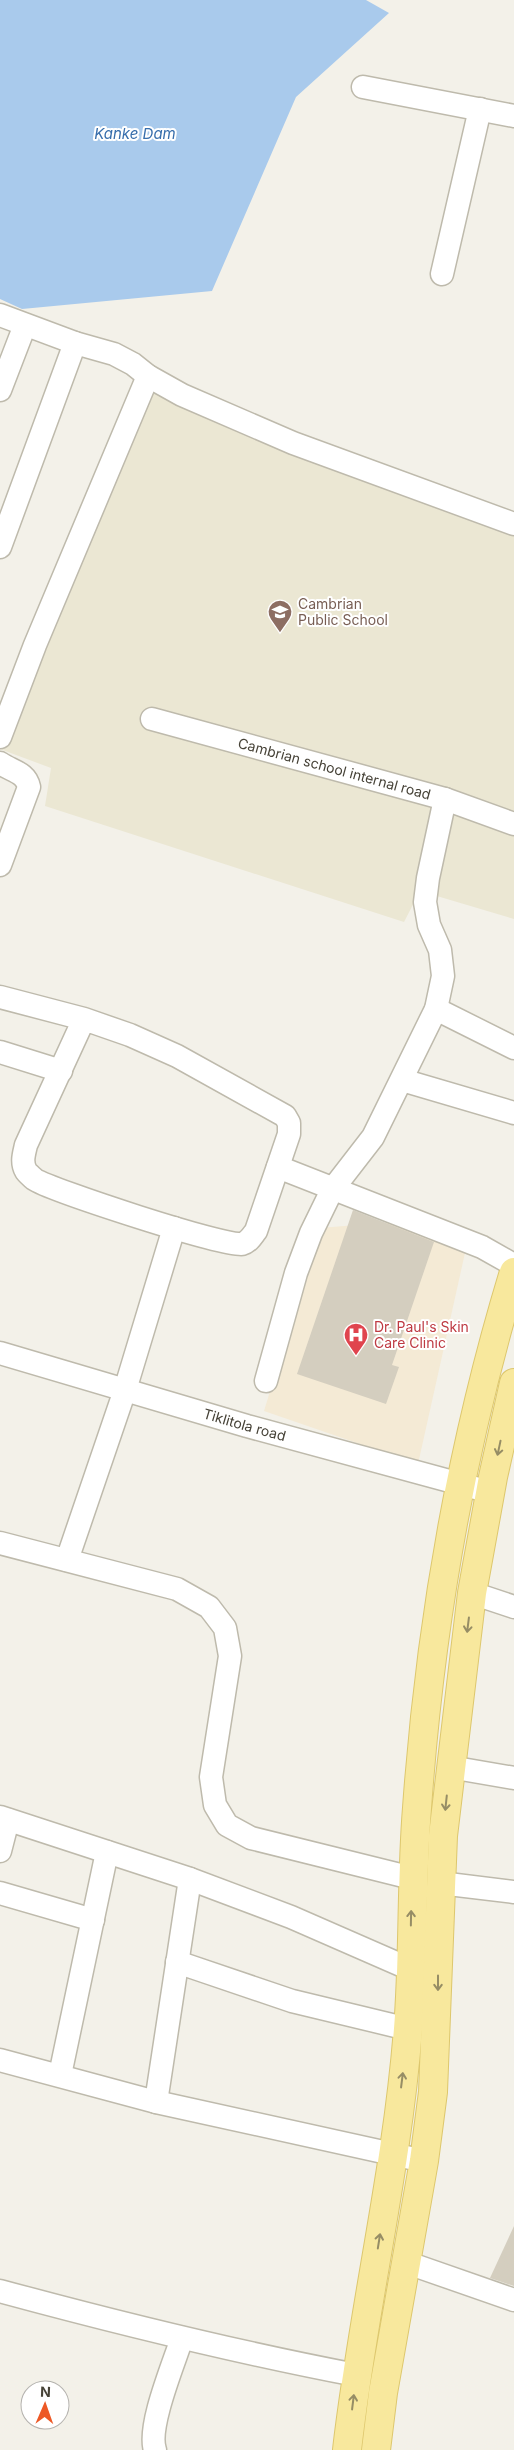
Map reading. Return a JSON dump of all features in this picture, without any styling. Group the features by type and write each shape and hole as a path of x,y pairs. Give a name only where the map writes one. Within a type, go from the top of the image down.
{"main road":[{"path":"347,2450 356,2375 393,2155 408,2029 412,1878 425,1727 444,1569 459,1485 484,1378 514,1272"},
{"path":"376,2450 383,2393 424,2161 436,2056 440,1882 450,1767 472,1593 490,1492 510,1415 514,1383"}],"street":[{"path":"362,88 514,116"},
{"path":"442,274 480,109"},
{"path":"0,315 75,343 114,354 133,364 148,376 190,399 293,442 514,524"},
{"path":"0,390 26,325"},
{"path":"0,544 75,343"},
{"path":"0,737 35,645 148,376"},
{"name":"Cambrian school internal road","path":"152,719 445,798 514,824"},
{"path":"0,763 22,774 27,779 28,787 0,864"},
{"path":"266,1381 296,1273 311,1232 332,1190 373,1137 436,1009 443,976 440,950 429,925 425,902 428,878 445,798"},
{"path":"0,997 84,1019 130,1035 177,1056 285,1116 289,1123 289,1134 256,1231 251,1239 242,1244 228,1244 174,1228 56,1188 34,1179 26,1171 22,1159 26,1145 84,1019"},
{"path":"436,1009 514,1048"},
{"path":"0,1052 61,1072"},
{"path":"402,1080 514,1113"},
{"path":"278,1167 332,1190 482,1247 514,1265"},
{"path":"67,1560 125,1390 174,1228"},
{"name":"Tiklitola road","path":"0,1353 459,1485 490,1492"},
{"path":"0,1543 177,1589 209,1607 224,1628 230,1656 211,1777 215,1805 227,1825 251,1838 412,1878"},
{"path":"472,1593 514,1607"},
{"path":"450,1767 514,1778"},
{"path":"0,1851 4,1819 190,1879 290,1917 410,1970"},
{"path":"60,2075 107,1852"},
{"path":"156,2102 190,1879"},
{"path":"440,1882 514,1892"},
{"path":"0,1893 93,1920"},
{"path":"178,1962 292,2001 408,2029"},
{"path":"0,2060 156,2102 424,2161"},
{"path":"405,2262 514,2300"},
{"path":"0,2291 182,2338 264,2357 356,2375"},
{"path":"155,2450 153,2444 154,2426 182,2338"}],"shaded area":[{"name":"Cambrian Public School","path":"153,382 514,523 514,919 420,891 404,922 45,806 51,768 0,749 0,743"},
{"path":"429,1219 469,1235 418,1464 264,1411 320,1228"}],"water":[{"name":"Kanke Dam","path":"0,0 366,0 389,13 296,97 212,291 22,309 0,299"}],"building":[{"path":"353,1210 434,1242 392,1365 399,1367 386,1404 297,1374"},
{"path":"514,2226 514,2286 490,2278"}],"place":[{"name":"Cambrian Public School","path":"280,633"},
{"name":"Dr. Paul's Skin Care Clinic","path":"356,1356"}]}
